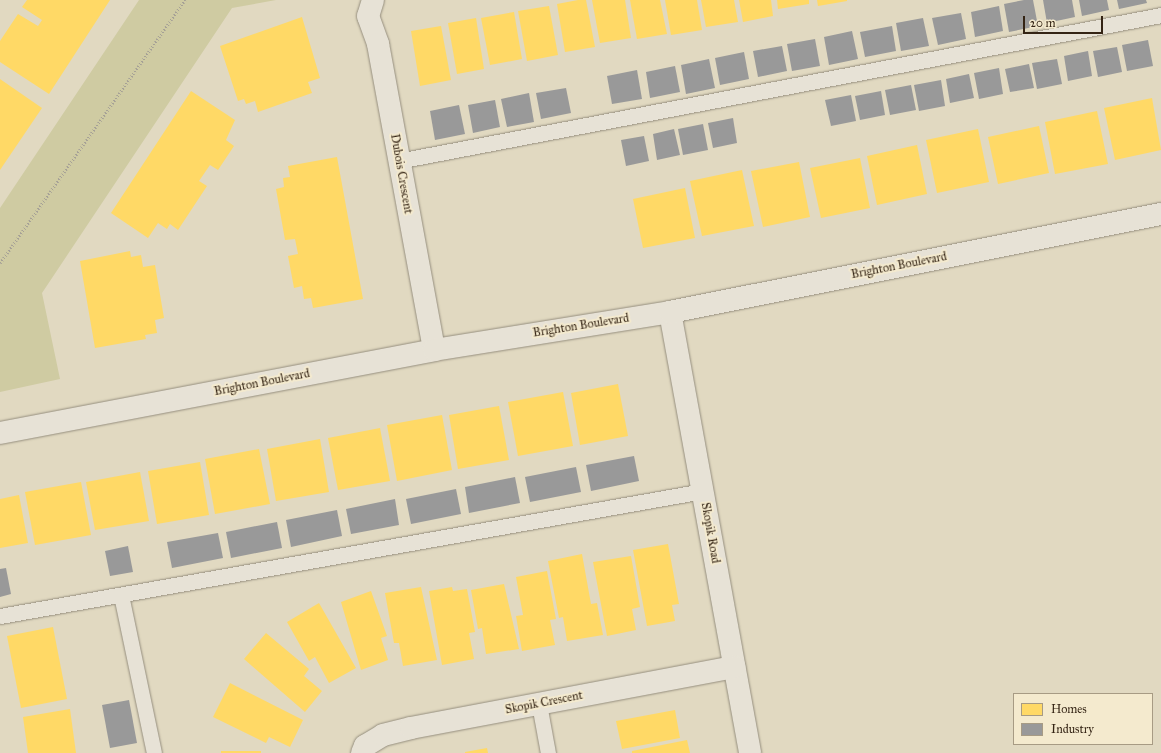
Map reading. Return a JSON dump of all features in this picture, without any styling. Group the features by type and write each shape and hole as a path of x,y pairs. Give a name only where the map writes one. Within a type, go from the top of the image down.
{"street":[{"name":"Dubois Crescent","path":"373,0 368,16 378,44 398,161 434,350"},
{"name":"Brighton Boulevard","path":"0,433 434,350 670,312 1161,214"},
{"name":"Skopik Road","path":"670,312 750,753"},
{"name":"Skopik Crescent","path":"362,753 365,746 383,735 734,667"}],"lane":[{"path":"398,161 1161,15"},
{"path":"0,616 703,491"},
{"path":"121,595 154,753"},
{"path":"539,704 548,753"}],"path":[{"path":"0,263 185,0"}],"shaded area":[{"path":"139,0 276,0 232,8 42,293 60,379 0,392 0,208"}],"building: Homes":[{"path":"27,0 110,0 49,94 0,62 0,41 18,14 38,26 42,20 22,7"},
{"path":"586,0 595,47 565,52 557,4"},
{"path":"592,0 625,0 631,38 600,43"},
{"path":"630,0 660,0 667,34 637,39"},
{"path":"665,0 697,0 702,30 671,35"},
{"path":"701,0 734,0 738,22 706,27"},
{"path":"739,0 771,0 773,16 743,22"},
{"path":"777,0 809,0 809,4 778,9"},
{"path":"817,0 847,0 847,1 818,6"},
{"path":"549,6 558,55 527,61 518,11"},
{"path":"514,12 522,59 490,65 481,18"},
{"path":"302,17 320,78 308,82 312,93 258,112 255,101 246,104 244,99 238,101 220,46"},
{"path":"476,18 484,69 457,74 448,23"},
{"path":"441,26 451,80 420,86 411,31"},
{"path":"0,79 42,108 0,170"},
{"path":"191,91 235,120 226,140 234,146 218,170 210,165 199,181 207,186 178,230 170,224 167,229 158,223 148,238 111,213"},
{"path":"1152,98 1161,150 1115,160 1104,108"},
{"path":"1097,111 1108,164 1055,174 1045,122"},
{"path":"1039,126 1049,173 998,184 988,137"},
{"path":"978,129 989,182 937,193 926,140"},
{"path":"917,145 927,194 877,205 867,156"},
{"path":"337,157 363,299 313,308 311,298 304,299 302,286 294,288 288,256 298,254 295,239 285,240 276,189 284,187 283,178 290,177 288,166"},
{"path":"860,158 870,208 821,218 810,168"},
{"path":"799,162 810,217 763,227 751,171"},
{"path":"742,170 754,226 702,236 690,181"},
{"path":"685,188 695,238 643,248 633,199"},
{"path":"130,251 131,257 141,255 143,267 155,265 164,318 155,320 157,333 145,335 146,339 95,348 80,261"},
{"path":"618,384 628,436 580,445 571,393"},
{"path":"563,392 573,446 518,456 508,402"},
{"path":"499,406 509,460 458,469 449,415"},
{"path":"442,415 452,470 397,481 387,425"},
{"path":"380,428 390,481 338,490 328,438"},
{"path":"320,439 329,492 276,501 267,449"},
{"path":"259,449 270,504 215,514 205,459"},
{"path":"200,462 209,515 157,524 148,471"},
{"path":"140,472 149,521 95,530 86,482"},
{"path":"81,482 91,535 35,545 25,492"},
{"path":"19,495 28,543 0,548 0,499"},
{"path":"668,544 679,604 672,605 675,621 647,626 633,550"},
{"path":"582,554 591,604 597,603 603,635 567,641 563,617 559,618 548,561"},
{"path":"631,556 640,607 632,609 636,630 607,636 593,562"},
{"path":"547,571 556,619 550,620 555,645 522,651 516,616 523,615 516,577"},
{"path":"504,584 519,649 486,654 482,628 478,629 471,590"},
{"path":"421,587 437,660 403,666 399,643 394,643 385,593"},
{"path":"452,587 453,591 467,589 475,632 469,633 474,659 442,665 429,591"},
{"path":"371,591 387,636 381,638 388,660 361,670 341,602"},
{"path":"319,603 356,668 329,683 315,657 309,661 287,622"},
{"path":"53,627 67,699 21,708 7,636"},
{"path":"266,633 309,669 304,676 322,691 305,712 244,659"},
{"path":"230,683 303,720 290,747 269,737 266,743 213,717"},
{"path":"70,709 76,753 28,753 23,717"},
{"path":"675,710 680,738 622,749 616,721"},
{"path":"687,740 690,753 632,753 632,751"},
{"path":"487,748 488,753 465,753 465,752"},
{"path":"221,751 261,751 261,753 221,753"}],"building: Industry":[{"path":"1024,0 1033,0 1038,26 1009,32 1004,4"},
{"path":"1043,0 1072,0 1075,17 1047,23"},
{"path":"1079,0 1107,0 1109,10 1082,16"},
{"path":"1117,0 1146,0 1147,3 1119,9"},
{"path":"999,6 1003,31 975,37 971,12"},
{"path":"961,13 966,39 938,45 932,18"},
{"path":"923,18 929,46 901,51 896,23"},
{"path":"892,26 896,51 865,57 860,32"},
{"path":"852,31 858,59 829,65 824,37"},
{"path":"815,39 820,66 792,71 787,44"},
{"path":"1148,40 1153,66 1127,71 1122,45"},
{"path":"782,46 787,71 758,77 753,51"},
{"path":"1117,47 1122,72 1098,77 1093,51"},
{"path":"1088,51 1092,76 1068,81 1064,56"},
{"path":"744,52 749,79 720,85 715,58"},
{"path":"709,59 715,88 686,94 681,65"},
{"path":"1057,59 1062,84 1037,89 1032,63"},
{"path":"1029,64 1034,88 1010,92 1005,69"},
{"path":"675,66 680,92 650,98 646,72"},
{"path":"999,68 1003,94 979,99 974,73"},
{"path":"637,70 642,99 612,104 607,76"},
{"path":"969,74 974,98 950,103 946,79"},
{"path":"941,80 945,106 919,111 914,85"},
{"path":"911,85 916,110 890,115 885,90"},
{"path":"566,88 571,113 541,119 536,93"},
{"path":"881,91 885,115 860,120 855,96"},
{"path":"529,93 534,122 507,127 501,99"},
{"path":"851,95 856,121 831,126 825,100"},
{"path":"495,100 500,127 473,133 468,105"},
{"path":"459,105 465,134 435,140 430,111"},
{"path":"733,118 737,143 713,148 708,123"},
{"path":"703,124 708,150 683,155 678,129"},
{"path":"674,129 680,155 657,160 653,134"},
{"path":"644,136 649,161 626,166 621,140"},
{"path":"634,456 639,481 591,491 586,465"},
{"path":"576,467 581,492 530,502 525,477"},
{"path":"515,477 520,503 469,513 465,487"},
{"path":"456,489 461,514 411,524 406,499"},
{"path":"395,499 399,525 351,534 346,509"},
{"path":"337,510 342,536 291,547 286,520"},
{"path":"277,522 282,548 231,558 226,532"},
{"path":"218,533 223,558 172,568 167,542"},
{"path":"128,546 133,572 110,576 105,551"},
{"path":"6,568 11,594 0,597 0,569"},
{"path":"129,700 137,743 110,748 102,705"}]}
